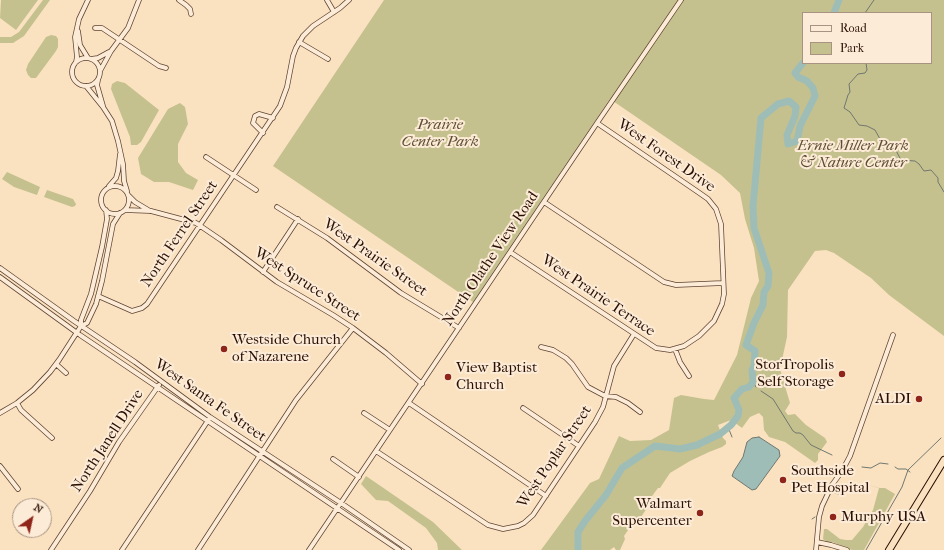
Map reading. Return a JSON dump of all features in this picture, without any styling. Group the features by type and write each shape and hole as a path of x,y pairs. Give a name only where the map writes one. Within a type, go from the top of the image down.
{"highway":[{"path":"889,550 944,460"}],"street":[{"path":"88,0 79,19 75,42 77,57 72,72 75,80 86,86 103,107 114,127 123,164 124,181 129,196 129,204 125,210 120,213 112,214 103,207 101,199 104,191 116,178 120,152"},
{"path":"103,107 97,85 100,72 111,51 128,28 139,0"},
{"path":"179,0 190,9 191,14"},
{"path":"327,0 334,12"},
{"name":"North Ferrel Street","path":"98,296 132,311 142,308 147,304 273,118 284,97 293,56 299,42 307,30 344,6 349,0"},
{"name":"North Olathe View Road","path":"309,550 681,0"},
{"path":"95,28 102,28 159,66 166,68"},
{"path":"78,30 80,45 90,59 98,64 100,72"},
{"path":"299,42 328,59"},
{"path":"75,64 81,59 98,58 111,51"},
{"path":"86,86 98,79"},
{"path":"263,133 253,123 255,116 259,114 273,118"},
{"name":"West Forest Drive","path":"597,123 698,192 713,204 719,215 721,224 723,283"},
{"path":"206,157 256,190"},
{"path":"108,187 116,185 127,191"},
{"name":"West Spruce Street","path":"129,196 137,204 151,211"},
{"path":"544,202 664,282 676,285 723,283 724,294 722,304 714,321 705,331 689,343 675,349 680,362 689,376"},
{"name":"West Prairie Street","path":"277,207 328,238 401,293 459,328"},
{"path":"81,326 81,320 91,294 102,247 107,219 106,210"},
{"name":"West Spruce Street","path":"125,210 151,211 191,221 200,226 263,272 353,328 386,353 422,384"},
{"path":"0,413 17,403 33,390 56,364 76,332 81,326 87,323 98,296 113,224 120,213"},
{"path":"263,272 298,219"},
{"name":"West Prairie Terrace","path":"510,252 656,348 666,350 675,349"},
{"name":"West Santa Fe Street","path":"0,268 161,381 209,419"},
{"name":"West Santa Fe Street","path":"0,277 76,332 261,454 337,509 399,550"},
{"path":"198,550 296,400 353,328"},
{"name":"West Poplar Street","path":"376,451 483,523 492,527 507,529 524,523 533,515 595,422 603,407 614,366 634,334"},
{"path":"816,550 819,517 822,506 832,485 850,456 893,335"},
{"path":"541,347 553,350 566,358 588,387 606,396 622,399 640,412"},
{"path":"56,364 66,373"},
{"name":"North Janell Drive","path":"51,550 97,481 119,442 161,381"},
{"path":"17,403 21,410 52,438"},
{"path":"409,403 546,496"},
{"path":"523,408 579,446"},
{"path":"364,413 390,430"},
{"path":"123,550 209,419"},
{"name":"West Santa Fe Street","path":"261,454 341,503 409,550"},
{"path":"333,459 359,477"},
{"path":"0,466 18,489"},
{"path":"817,542 847,550"}],"green space":[{"path":"1,0 38,0 16,30 0,18"},
{"path":"43,0 50,0 24,36 13,43 0,43 0,37 11,37 19,32"},
{"path":"384,0 944,0 944,336 889,295 871,278 834,253 826,250 815,251 788,290 787,337 780,369 790,403 785,411 788,415 795,414 806,425 825,438 827,442 818,454 818,460 815,463 785,442 769,437 764,430 763,417 759,413 750,417 742,428 731,420 718,425 726,444 690,461 670,473 645,506 647,508 637,523 633,523 624,536 625,539 620,550 616,550 614,547 610,550 541,550 590,483 599,479 619,436 630,441 651,440 669,430 674,398 681,395 714,400 737,355 751,298 759,281 754,248 745,219 740,193 721,175 610,99 473,302 273,166"},
{"path":"51,35 56,36 58,39 58,47 36,78 31,78 26,70 28,64 46,37"},
{"path":"117,81 125,83 159,110 141,142 137,145 131,145 130,137 111,89 112,84"},
{"path":"180,103 185,107 188,124 178,144 178,162 186,173 198,180 193,190 169,182 154,182 141,174 138,158 168,109"},
{"path":"7,172 40,187 37,195 14,187 2,179"},
{"path":"47,190 73,199 76,204 75,206 72,207 44,197"},
{"path":"366,476 433,522 462,550 438,550 437,543 426,528 388,501 376,500 361,484"},
{"path":"855,482 885,488 895,494 864,550 852,550 832,542 827,542 823,539 824,529 827,529 840,539 852,540 863,527 873,510 879,488"},
{"path":"855,482 854,485 852,483 841,488 840,491 844,490 840,492 839,495 834,493 837,487 833,493 836,487"}],"water":[{"path":"759,437 779,450 780,456 756,489 752,490 732,476 743,457 747,442 752,438"}],"waterway":[{"path":"834,12 839,0"},
{"path":"866,12 874,0"},
{"path":"578,550 578,532 606,495 622,468 655,446 680,449 697,445 720,434 731,425 738,416 739,410 734,398 742,389 749,387 753,382 752,370 754,367 755,351 746,345 754,323 763,305 764,292 768,286 769,273 754,228 753,206 761,118 778,104 789,101 796,107 795,116 787,135 788,144 797,141 800,126 815,96 813,88 807,81 798,77 795,73 802,64"},
{"path":"866,64 867,70 865,73 858,74 849,84 850,92 844,108 850,112 859,125 867,126 875,130 880,139 893,145 901,160 915,161 924,171 931,170 938,178 938,182 944,192"},
{"path":"753,382 756,387"},
{"path":"761,391 773,399 793,431 803,435 811,445 832,455"},
{"path":"728,427 732,437"},
{"path":"866,550 902,487 908,470 941,438"},
{"path":"862,467 871,468 880,463 888,464"},
{"path":"895,467 898,469 906,469 910,472"}],"place":[{"name":"Westside Church of Nazarene","path":"224,349"},
{"name":"StorTropolis Self Storage","path":"842,374"},
{"name":"View Baptist Church","path":"448,377"},
{"name":"ALDI","path":"919,399"},
{"name":"Southside Pet Hospital","path":"783,480"},
{"name":"Walmart Supercenter","path":"700,513"},
{"name":"Murphy USA","path":"833,517"}],"park label":[{"name":"Prairie Center Park","path":"440,134"},
{"name":"Ernie Miller Park & Nature Center","path":"853,154"}]}
